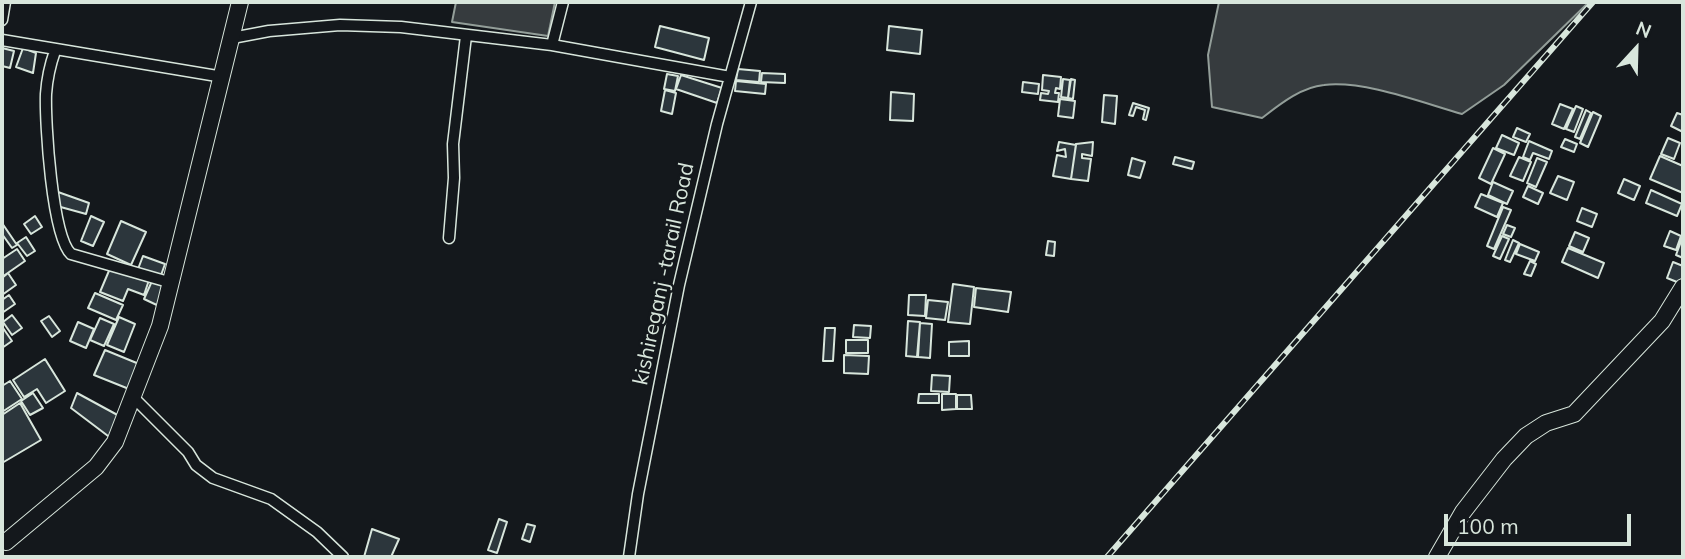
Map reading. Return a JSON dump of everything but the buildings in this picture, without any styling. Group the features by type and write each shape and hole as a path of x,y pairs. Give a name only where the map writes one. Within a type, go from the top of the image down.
{"street":[{"path":"2,20 5,2"},
{"path":"6,544 107,455 134,398 172,283 240,2"},
{"path":"552,46 563,2"},
{"name":"kishireganj -tarail Road","path":"629,557 638,494 679,285 751,2"},
{"path":"232,38 269,31 340,25 401,27 552,46 730,77"},
{"path":"450,238 453,144 466,36"},
{"path":"2,40 223,77"},
{"path":"55,51 46,96 55,211 63,247 71,254 172,283"},
{"path":"1437,557 1463,512 1504,459 1526,436 1546,424 1574,414 1662,321 1683,286"},
{"path":"134,398 188,452 196,465 213,478 271,499 317,531 343,557"}],"shaded area":[{"path":"456,2 555,2 548,36 452,22"},
{"path":"1219,2 1589,2 1504,85 1462,114 1393,93 1340,84 1307,89 1262,118 1212,107 1208,55"}],"railway":[{"path":"1107,557 1593,2"}]}
